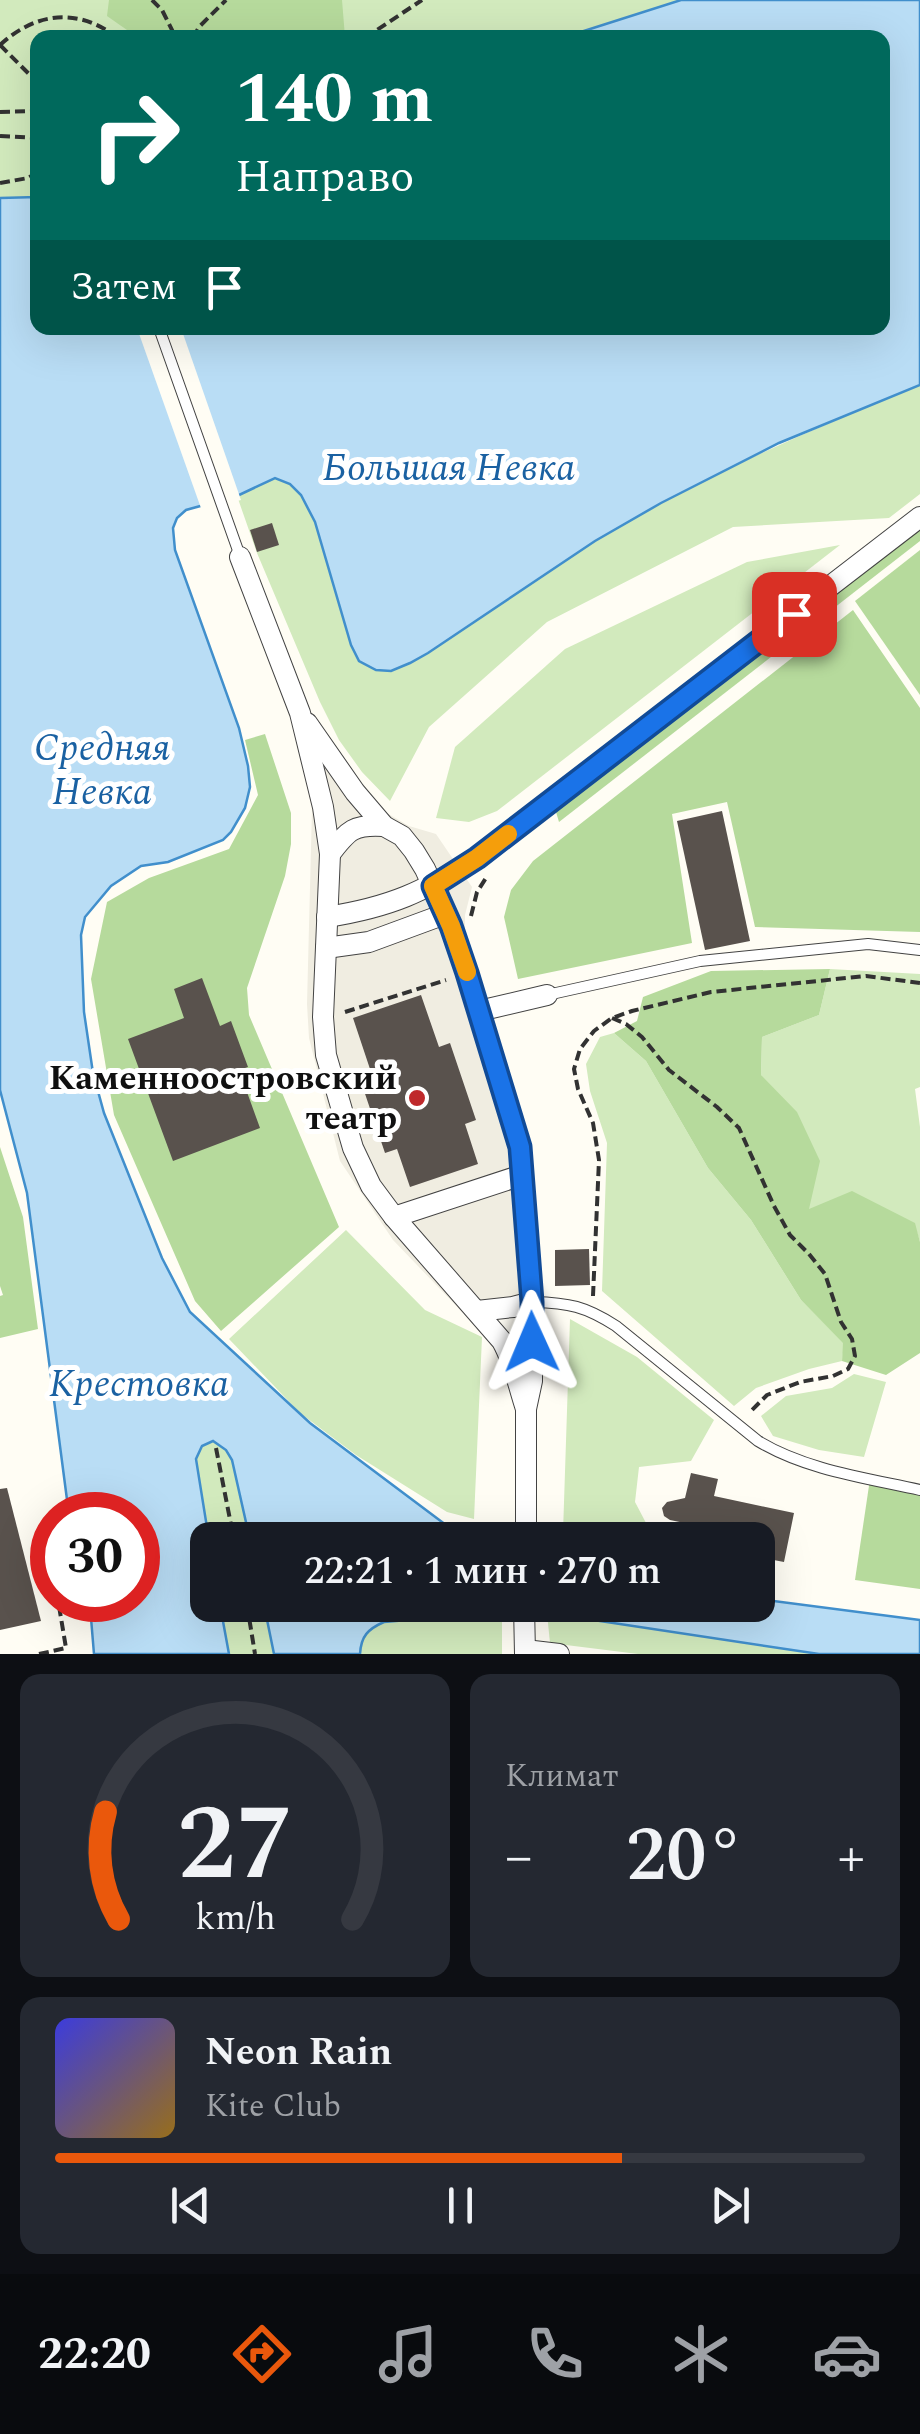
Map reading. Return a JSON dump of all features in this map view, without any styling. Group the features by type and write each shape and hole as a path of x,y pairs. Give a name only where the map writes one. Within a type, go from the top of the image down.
{"street":[{"path":"327,917 400,900 433,886 477,858 920,517"},
{"path":"240,557 300,713 323,807 330,854 323,1016 326,1055 353,1148 371,1186 394,1217 502,1341 513,1360 526,1409"},
{"path":"300,713 384,826 402,836 414,851 433,886 467,973 520,1147 532,1302 532,1381 526,1409 526,1522"},
{"path":"330,854 352,828 384,826"},
{"path":"326,948 369,942 445,914"},
{"path":"479,1010 547,995"},
{"path":"394,1217 522,1175"},
{"path":"478,1311 532,1302"},
{"path":"524,1622 525,1652 559,1654"}],"lane":[{"path":"161,335 240,557"},
{"path":"547,995 700,960 868,944 920,950"},
{"path":"532,1302 562,1303 592,1311 768,1447 801,1461 920,1490"}],"path":[{"path":"152,0 172,30"},
{"path":"197,30 226,0"},
{"path":"378,30 422,0"},
{"path":"30,75 0,45 15,32 40,20 64,17 84,19 107,30"},
{"path":"0,112 30,111"},
{"path":"0,136 30,138"},
{"path":"0,183 30,177"},
{"path":"323,1016 467,973"},
{"path":"592,1311 599,1160 594,1123 578,1089 574,1069 580,1048 594,1030 612,1018 711,992 866,976 920,982"},
{"path":"612,1018 642,1036 668,1070 739,1128 790,1234 825,1274 841,1322 852,1338 855,1356 848,1369 767,1394 740,1426"},
{"path":"216,1448 230,1522"},
{"path":"39,1654 66,1648 62,1622"},
{"path":"250,1622 255,1654"}],"green space":[{"path":"0,0 681,0 587,30 30,30 30,197 0,198"},
{"path":"109,0 342,0 344,30 127,30 107,16"},
{"path":"920,385 920,494 889,518 733,527 547,622 429,727 390,801 339,740 257,553 237,496 276,478 290,483 315,522 351,645 428,653 633,518 754,457"},
{"path":"920,526 920,541 559,822 556,812"},
{"path":"840,545 497,811 469,822 436,818 455,747 565,649 747,562"},
{"path":"920,550 920,695 855,601"},
{"path":"853,610 920,708 920,932 755,927 727,802 672,814 692,943 518,979 504,917 511,890 533,861"},
{"path":"265,734 291,813 291,844 285,876 247,988 249,1015 339,1227 221,1331 195,1301 114,1115 91,979 107,902 149,878 229,849 258,795 245,740"},
{"path":"830,969 920,974 920,1087 915,1089 920,1127 920,1242 914,1223 809,1210 761,1075 762,1037 819,1015"},
{"path":"830,969 819,1015 762,1037 761,1075 797,1112 820,1161 809,1209 852,1191 915,1223 920,1242 920,1353 886,1375 842,1361 843,1343 801,1300 751,1220 708,1168 646,1061 614,1033 637,1021 643,997 711,971"},
{"path":"614,1033 646,1061 708,1168 751,1220 801,1300 844,1343 842,1361 756,1388 734,1406 602,1291 607,1143 590,1091 586,1064 600,1037"},
{"path":"0,1147 23,1217 38,1329 0,1338 3,1295"},
{"path":"346,1230 425,1310 482,1337 474,1519 447,1512 356,1455 300,1413 229,1339"},
{"path":"570,1319 637,1357 714,1420 691,1461 639,1467 635,1502 646,1522 563,1522"},
{"path":"854,1374 886,1382 864,1457 819,1450 773,1436 761,1416 786,1396 832,1388"},
{"path":"213,1440 232,1460 246,1522 206,1522 196,1459 202,1446"},
{"path":"870,1479 920,1490 920,1589 855,1580"},
{"path":"223,1622 267,1622 274,1654 229,1654"},
{"path":"384,1622 502,1622 502,1654 360,1654 366,1634"},
{"path":"548,1622 607,1622 819,1654 638,1654 550,1643"}],"shaded area":[{"path":"335,752 380,809 409,826 436,834 472,887 465,915 465,944 529,1146 537,1312 463,1313 393,1240 340,1161 309,1038 312,809 303,765"}],"water":[{"path":"681,0 920,0 920,385 779,443 661,503 595,541 428,653 391,671 376,670 359,661 315,522 301,495 290,484 275,478 237,496 186,510 177,518 173,528 175,550 239,728 250,787 245,808 223,840 168,862 141,866 111,886 85,917 81,935 84,1012 93,1073 104,1113 162,1258 190,1312 310,1423 442,1522 246,1522 232,1460 213,1441 202,1446 196,1459 206,1522 190,1522 190,1622 223,1622 229,1654 94,1654 91,1622 160,1622 160,1492 66,1492 27,1193 0,1090 0,198 30,197 30,335 890,335 890,30 587,30"},
{"path":"775,1601 920,1620 920,1654 819,1654 607,1622 775,1622"},
{"path":"267,1622 384,1622 366,1634 360,1654 274,1654"}],"pier":[{"path":"139,335 183,335 241,500 202,511"}],"building":[{"path":"272,523 279,545 257,552 250,530"},
{"path":"722,811 750,941 705,950 677,821"},
{"path":"202,978 220,1026 231,1021 248,1067 239,1070 260,1128 173,1161 128,1039 184,1018 174,989"},
{"name":"Каменноостровский театр","path":"421,995 439,1047 450,1043 476,1120 465,1124 478,1164 410,1187 397,1149 385,1153 359,1076 371,1072 353,1018"},
{"path":"589,1249 590,1285 555,1286 555,1250"},
{"path":"691,1473 718,1479 714,1496 794,1513 784,1562 775,1560 775,1522 680,1522 664,1516 662,1508 667,1502 685,1498"},
{"path":"7,1488 30,1578 30,1622 36,1622 0,1630 0,1489"}],"slow traffic":[{"path":"467,972 433,886 508,834"}],"place":[{"name":"Каменноостровский театр","path":"417,1098"}],"route":[{"path":"532,1342 520,1147 467,973 433,886 477,858 794,614"}],"water label":[{"name":"Большая Невка","path":"449,469"},
{"name":"Средняя Невка","path":"102,771"},
{"name":"Крестовка","path":"139,1385"}]}
